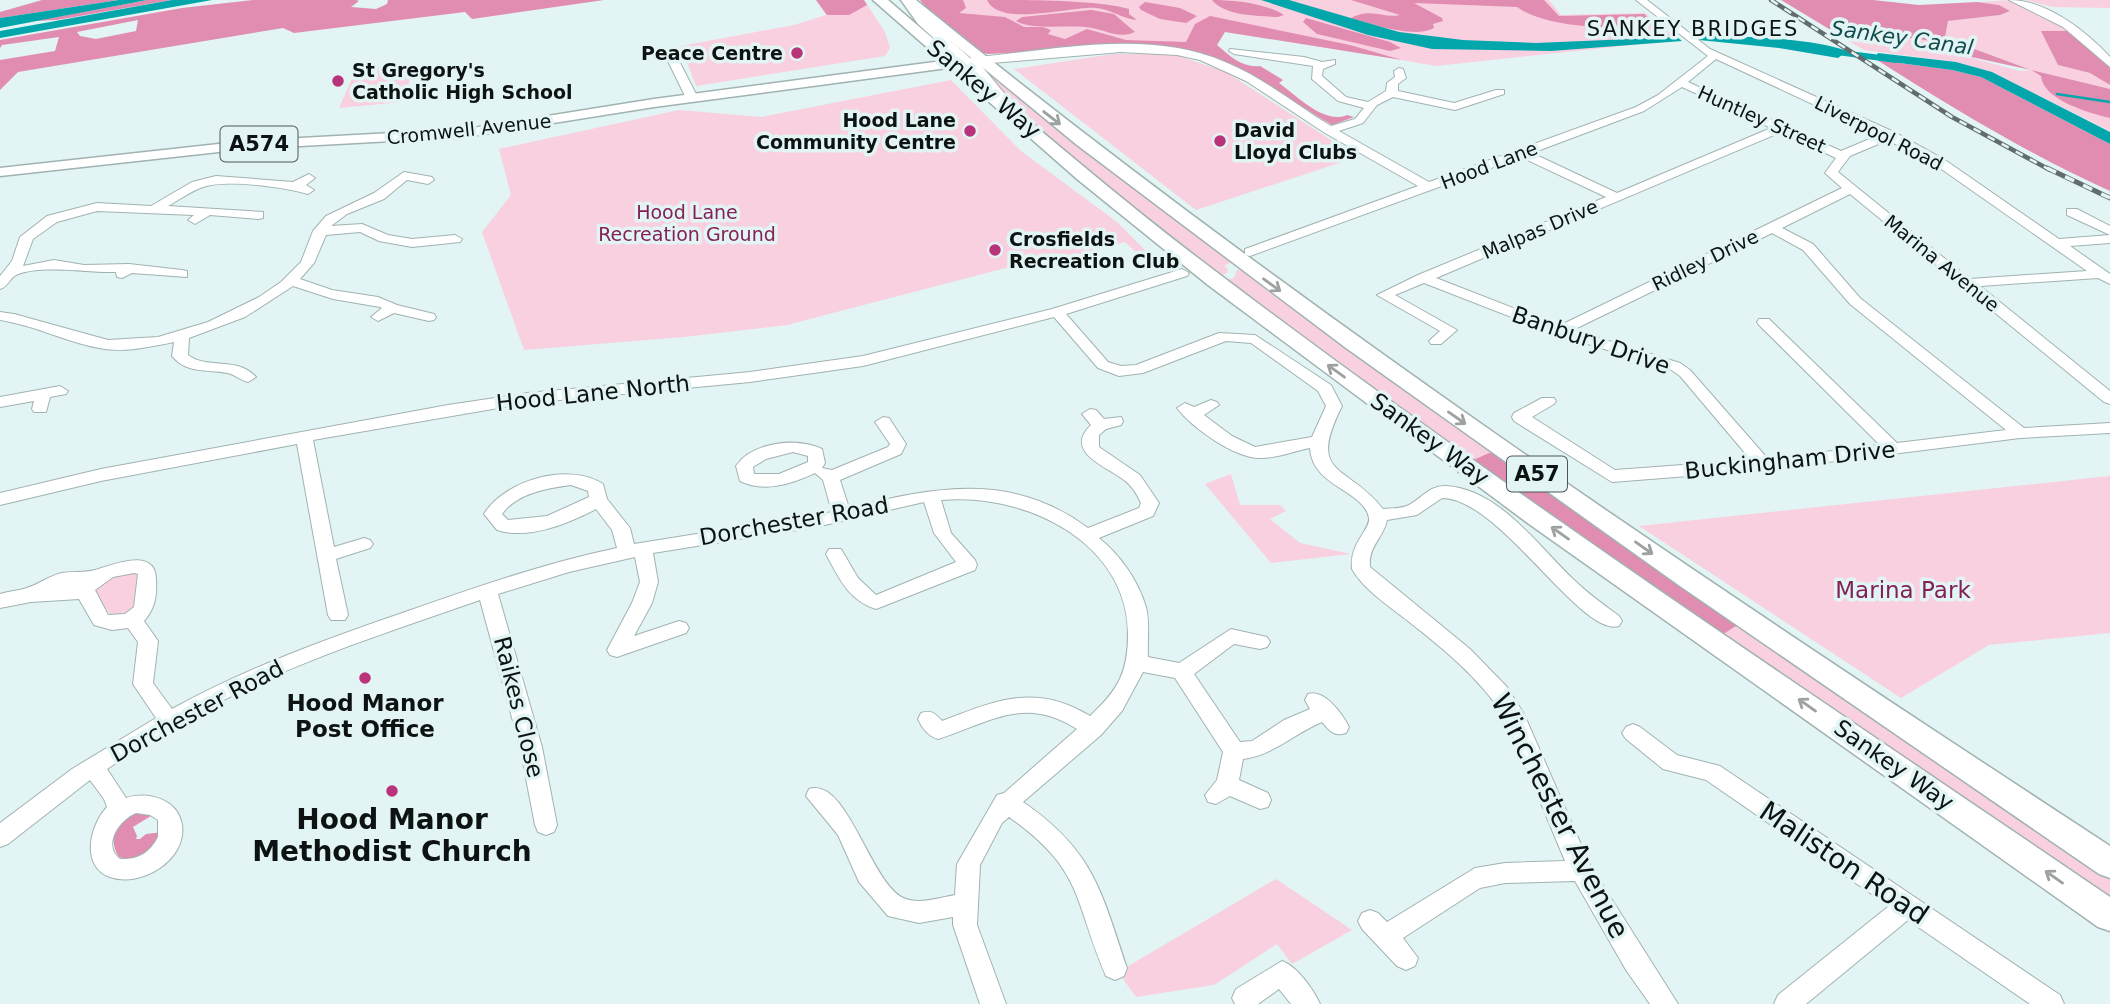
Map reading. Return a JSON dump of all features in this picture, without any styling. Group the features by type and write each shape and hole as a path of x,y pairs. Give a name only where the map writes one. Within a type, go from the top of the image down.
{"highway":[{"name":"Sankey Way","path":"880,0 927,40 970,64 1420,392 1756,625 2110,864"},
{"name":"Sankey Way","path":"908,0 1016,115 1083,175 1172,247 1538,518 2110,916"}],"main road":[{"name":"A574","path":"883,73 920,60 928,49 927,40"},
{"name":"Cromwell Avenue","path":"0,173 246,145 450,135 692,98 970,64"},
{"name":"Cromwell Avenue","path":"0,181 54,167"}],"street":[{"name":"Liverpool Road","path":"1641,0 1688,38 1715,55 1889,135 1976,185 2105,277"},
{"path":"2014,0 2047,13 2074,29 2090,41 2110,64"},
{"path":"970,64 1135,49 1173,51 1203,58 1244,76 1329,131 1429,187"},
{"path":"674,51 670,55 692,98"},
{"path":"1232,52 1326,63 1315,70 1316,77 1339,97 1371,106"},
{"name":"Hood Lane","path":"1250,252 1640,109 1662,97 1715,55"},
{"path":"1392,93 1392,83 1401,78 1397,70"},
{"name":"Huntley Street","path":"1680,82 1843,156"},
{"path":"1329,131 1359,121 1371,106 1392,93 1455,107 1501,92"},
{"name":"Malpas Drive","path":"1436,341 1450,330 1384,295 1781,128"},
{"path":"1843,156 1889,135"},
{"path":"1522,153 1615,197"},
{"name":"Marina Avenue","path":"1843,156 1831,173 2110,399"},
{"path":"0,316 29,321 91,342 110,345 148,342 182,334 242,311 291,281 310,260 320,231 335,216 377,197 398,175 428,180"},
{"path":"153,210 206,181 304,185"},
{"name":"Ridley Drive","path":"1560,331 1850,189"},
{"path":"0,285 12,272 27,237 52,219 97,207 257,215"},
{"path":"195,220 207,211"},
{"path":"2072,212 2110,230"},
{"path":"1771,227 1808,247 1855,301 2020,433"},
{"path":"320,231 362,228 384,238 412,243 455,239"},
{"path":"2058,243 2110,239"},
{"path":"12,272 54,264 84,269 182,274"},
{"name":"Hood Lane North","path":"0,499 101,475 528,398 833,367 897,354 1057,312 1182,273"},
{"path":"1968,284 2105,277"},
{"name":"Banbury Drive","path":"1423,278 1560,331 1675,366 1685,373 1764,465"},
{"path":"291,281 338,297 372,299 392,308 429,317"},
{"path":"377,317 392,308"},
{"path":"1057,312 1103,365 1119,371 1138,370 1224,337 1244,336 1264,343 1325,388 1331,396 1334,406 1318,442 1322,464 1334,477 1364,498 1378,515 1402,514 1416,509 1435,492 1450,492 1463,496 1519,534 1563,582 1612,621"},
{"path":"1764,323 1894,450"},
{"path":"182,334 180,356 187,362 199,367 232,369 248,377"},
{"path":"0,402 48,398"},
{"name":"Buckingham Drive","path":"1556,403 1520,417 1612,476 1764,465 2020,433 2110,428"},
{"path":"1211,405 1189,411 1249,452 1263,453 1297,443 1318,442"},
{"path":"1086,536 1147,512 1150,503 1131,468 1096,457 1090,448 1093,432 1102,420"},
{"path":"831,477 895,450 898,444 884,422"},
{"path":"304,437 338,615"},
{"path":"813,467 831,477 842,516"},
{"path":"598,500 544,521 518,527 503,526 493,514 497,505 511,495 567,481 592,481 598,489 598,500 635,550 649,582 642,603 617,650 679,628"},
{"name":"Dorchester Road","path":"2,832 93,768 224,691 293,659 487,590 564,567 635,550 842,516 932,496 984,493 1041,508 1086,536 1119,571 1133,595 1139,613 1141,637 1139,664 1123,697 1094,729 1046,765 1005,802 982,833 975,849 965,884 968,947 993,1004"},
{"path":"835,554 858,593 864,599 876,602 968,565 948,542 937,520 932,496"},
{"name":"Winchester Avenue","path":"1378,515 1378,526 1360,548 1358,556 1361,569 1479,670 1502,694 1514,714 1581,871 1635,962 1665,1004"},
{"path":"328,555 364,544"},
{"path":"0,601 33,593 46,596 90,585 130,566 142,566 147,571 145,606 139,616 132,620 113,623 101,620 90,585"},
{"name":"Raikes Close","path":"487,590 531,747 546,825"},
{"path":"132,620 140,627 148,641 143,684 170,722"},
{"path":"1182,672 1231,636 1260,642"},
{"path":"1139,664 1162,666 1182,672 1220,734 1234,751"},
{"path":"928,719 938,731 1024,704 1048,706 1062,711 1094,729"},
{"path":"1234,751 1256,749 1319,706 1339,727"},
{"name":"Maliston Road","path":"1633,733 1671,763 1712,772 2051,1004"},
{"path":"1234,751 1222,790 1260,800"},
{"path":"93,768 114,795 119,810"},
{"path":"817,796 846,829 867,875 896,908 919,912 964,904"},
{"path":"1005,802 1032,820 1066,851 1088,891 1115,968"},
{"path":"1406,958 1378,929 1475,878 1505,873 1581,871"},
{"path":"1787,1004 1908,906"},
{"path":"1245,998 1282,973 1307,1004"}],"green space":[{"path":"816,0 864,0 885,32 890,48 885,56 696,86 681,46 794,25 826,15"},
{"path":"929,0 1549,0 1561,15 1645,13 1679,40 1436,66 1222,29 1183,47 991,52"},
{"path":"2010,0 2069,31 2042,31 2058,65 2090,73 2110,85 2110,89 2034,72 2042,76 2060,99 2110,118 2110,131 1992,72 1956,62 1864,50 1844,38 1855,40 1846,29 1935,41 1953,53 2020,71 2031,70 1945,38 1948,21 2000,15 2010,11 1999,5 1977,2"},
{"path":"2025,0 2110,0 2110,8 2052,7"},
{"name":"David Lloyd Clubs","path":"1113,54 1173,54 1226,72 1357,157 1196,210 1014,69"},
{"path":"416,64 402,102 339,108 356,69"},
{"path":"983,72 1232,262 1224,266 1228,269 1227,273 1217,277 1044,134"},
{"name":"Hood Lane Recreation Ground","path":"951,80 1021,151 1117,222 1164,269 1157,272 1125,242 1037,266 1032,261 787,325 684,337 524,350 482,232 511,195 499,149 679,110 761,117"},
{"path":"1241,269 1398,383 2110,874 2110,907 1712,632 1223,281 1234,278 1237,270"},
{"path":"1231,474 1240,505 1280,505 1286,511 1270,519 1300,543 1351,554 1271,563 1205,484"},
{"name":"Marina Park","path":"2110,476 2110,633 1989,645 1901,698 1639,526"},
{"path":"128,571 138,573 134,607 122,616 112,616 93,593 102,580"},
{"path":"1276,879 1352,930 1292,964 1277,944 1214,985 1136,997 1118,972"}],"shaded area":[{"path":"42,0 119,0 0,18 0,12"},
{"path":"147,0 172,0 57,20 35,21"},
{"path":"253,0 356,0 359,1 351,7 376,9 387,4 388,0 604,0 472,19 465,12 294,33 283,28 18,72 0,90 0,60 55,51 59,37 2,45 0,48 0,40 182,8","holes":["138,20 136,31 96,39 80,36 77,32"]},
{"path":"816,0 864,0 867,5 849,15 827,15"},
{"path":"920,0 963,0 966,8 959,13 1005,17 1024,27 1043,27 1051,30 1048,34 1065,39 1087,29 1126,40 1186,42 1195,24 1210,16 1350,45 1402,60 1225,32 1217,45 1237,60 1260,66 1283,80 1279,83 1321,113 1354,117 1332,125 1249,76 1183,50 1159,46 988,54 979,52 930,12"},
{"path":"987,0 1060,1 1115,6 1129,9 1129,14 1137,20 1096,8 1037,14 1006,13 994,8"},
{"path":"1212,0 1259,5 1284,15 1278,17 1242,14 1225,9"},
{"path":"1351,0 1544,0 1559,16 1644,14 1664,29 1638,22 1634,24 1644,29 1560,23 1529,14 1517,7 1414,3 1443,21 1433,24 1434,28 1426,31 1405,31 1351,18 1365,13 1400,15"},
{"path":"1781,0 1873,0 1919,5 1977,2 1999,5 2010,11 2000,15 1948,21 1945,38 2031,70 1953,53 1935,41 1863,33 1849,28 1861,38 1844,38"},
{"path":"1145,2 1180,8 1197,16 1186,23 1160,19 1141,10 1139,7"},
{"path":"1091,10 1114,14 1135,32 1119,35 1092,28 1042,27 1016,21 1022,17"},
{"path":"1306,18 1390,42 1401,48 1390,51 1317,34 1303,22"},
{"path":"2041,31 2069,31 2095,55 2110,58 2110,85 2090,73 2058,65"},
{"path":"1877,60 1952,70 1981,77 2110,144 2110,191 1991,130"},
{"path":"2031,70 2110,89 2110,118 2079,109 2058,99 2044,84 2041,76"},
{"path":"1489,453 1497,454 1737,620 1736,626 1725,633 1712,632 1469,462"},
{"path":"142,812 154,814 133,827 136,839 146,834 163,832 154,852 129,860 119,857 114,842 117,828 128,818"}],"water":[{"path":"119,0 147,0 0,28 0,18"},
{"path":"172,0 212,0 0,38 0,31"},
{"path":"1261,0 1289,0 1399,32 1463,40 1536,43 1677,37 1682,41 1551,51 1432,49 1368,35"},
{"path":"1694,36 1754,37 1805,42 1846,51 1858,57 1842,55 1838,58 1779,48 1699,40"},
{"path":"1878,53 1956,62 1992,72 2110,132 2110,144 1981,77 1952,70 1877,60 1872,56"}],"waterway":[{"name":"Sankey Canal","path":"1834,52 1896,60"},
{"name":"Sankey Canal","path":"2057,94 2110,102"}],"railway":[{"path":"1771,0 1952,117 2050,170"},
{"path":"2047,168 2110,198"}],"place":[{"name":"Peace Centre","path":"797,53"},
{"name":"St Gregory's Catholic High School","path":"338,81"},
{"name":"Hood Lane Community Centre","path":"970,131"},
{"name":"David Lloyd Clubs","path":"1220,141"},
{"name":"Crosfields Recreation Club","path":"995,250"},
{"name":"Hood Manor Post Office","path":"365,678"},
{"name":"Hood Manor Methodist Church","path":"392,791"}],"district":[{"name":"SANKEY BRIDGES","path":"1693,29"}]}
